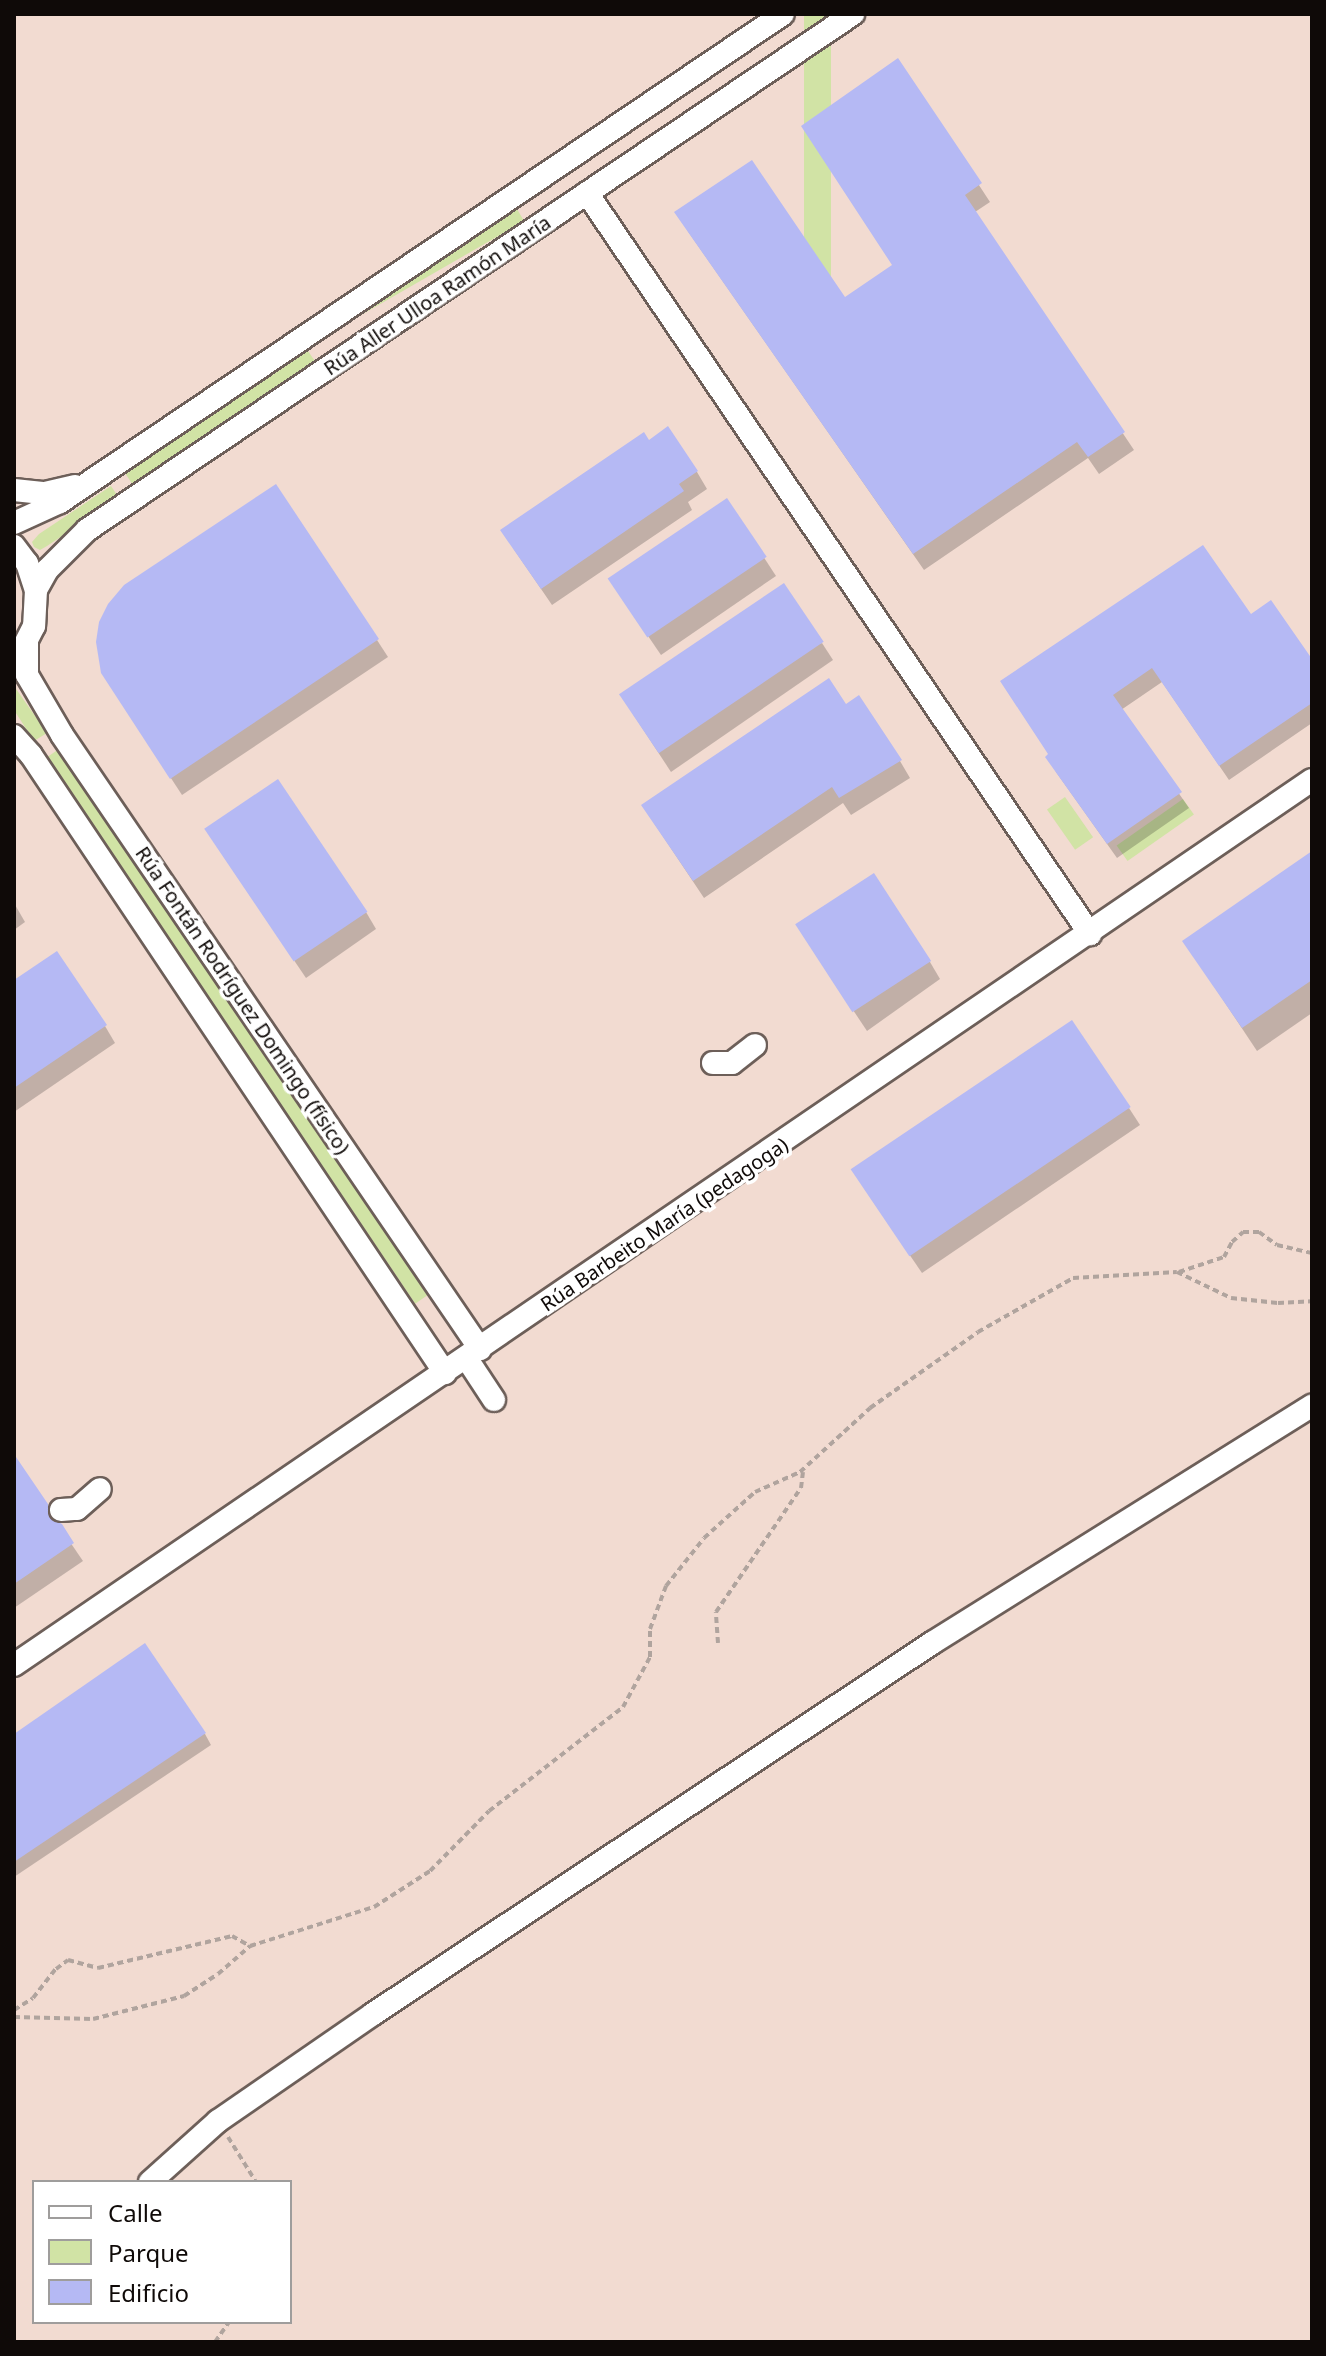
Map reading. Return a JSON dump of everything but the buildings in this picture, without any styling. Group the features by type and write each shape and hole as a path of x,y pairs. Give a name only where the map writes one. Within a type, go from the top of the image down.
{"street":[{"name":"Rúa Aller Ulloa Ramón María","path":"14,523 60,502 88,484 783,14"},
{"name":"Rúa Aller Ulloa Ramón María","path":"20,652 35,617 36,590 47,570 87,530 853,14"},
{"path":"587,193 1090,934"},
{"name":"Rúa Aller Ulloa Ramón María","path":"14,490 45,493 88,484"},
{"path":"14,546 27,563 36,590"},
{"name":"Rúa Fontán Rodríguez Domingo (físico)","path":"20,652 27,675 62,735 474,1354 494,1400"},
{"name":"Rúa Fontán Rodríguez Domingo (físico)","path":"14,736 31,755 445,1373"},
{"name":"Rúa Barbeito María (pedagoga)","path":"14,1665 1312,780"},
{"path":"713,1063 732,1063 755,1045"},
{"path":"152,2180 218,2121 373,2014 932,1643 1312,1406"},
{"path":"61,1510 77,1509 100,1489"}],"path":[{"path":"14,2017 93,2019 184,1996 218,1974 250,1946 374,1907 430,1871 489,1811 623,1707 650,1657 650,1629 666,1586 704,1538 755,1492 803,1470 870,1408 978,1332 1073,1278 1177,1272 1224,1257 1232,1242 1243,1232 1259,1232 1277,1245 1312,1253"},
{"path":"1177,1272 1231,1298 1278,1303 1312,1301"},
{"path":"718,1643 716,1612 801,1488 803,1470"},
{"path":"14,2010 33,1998 68,1960 98,1968 232,1936 250,1946"},
{"path":"218,2121 255,2180"},
{"path":"215,2342 228,2324"}],"shaded area":[{"path":"14,14 1312,14 1312,2342 14,2342"}],"green space":[{"path":"804,14 831,14 831,342 804,342"},
{"path":"517,209 524,221 321,338 314,326"},
{"path":"308,351 316,363 133,486 126,474"},
{"path":"111,486 119,498 47,546 40,550 34,547 32,542 39,534"},
{"path":"14,686 47,733 34,741 14,710"},
{"path":"59,749 428,1295 415,1304 47,757"},
{"path":"1065,797 1093,837 1075,850 1047,810"},
{"path":"1183,799 1194,815 1128,861 1117,845"}]}
